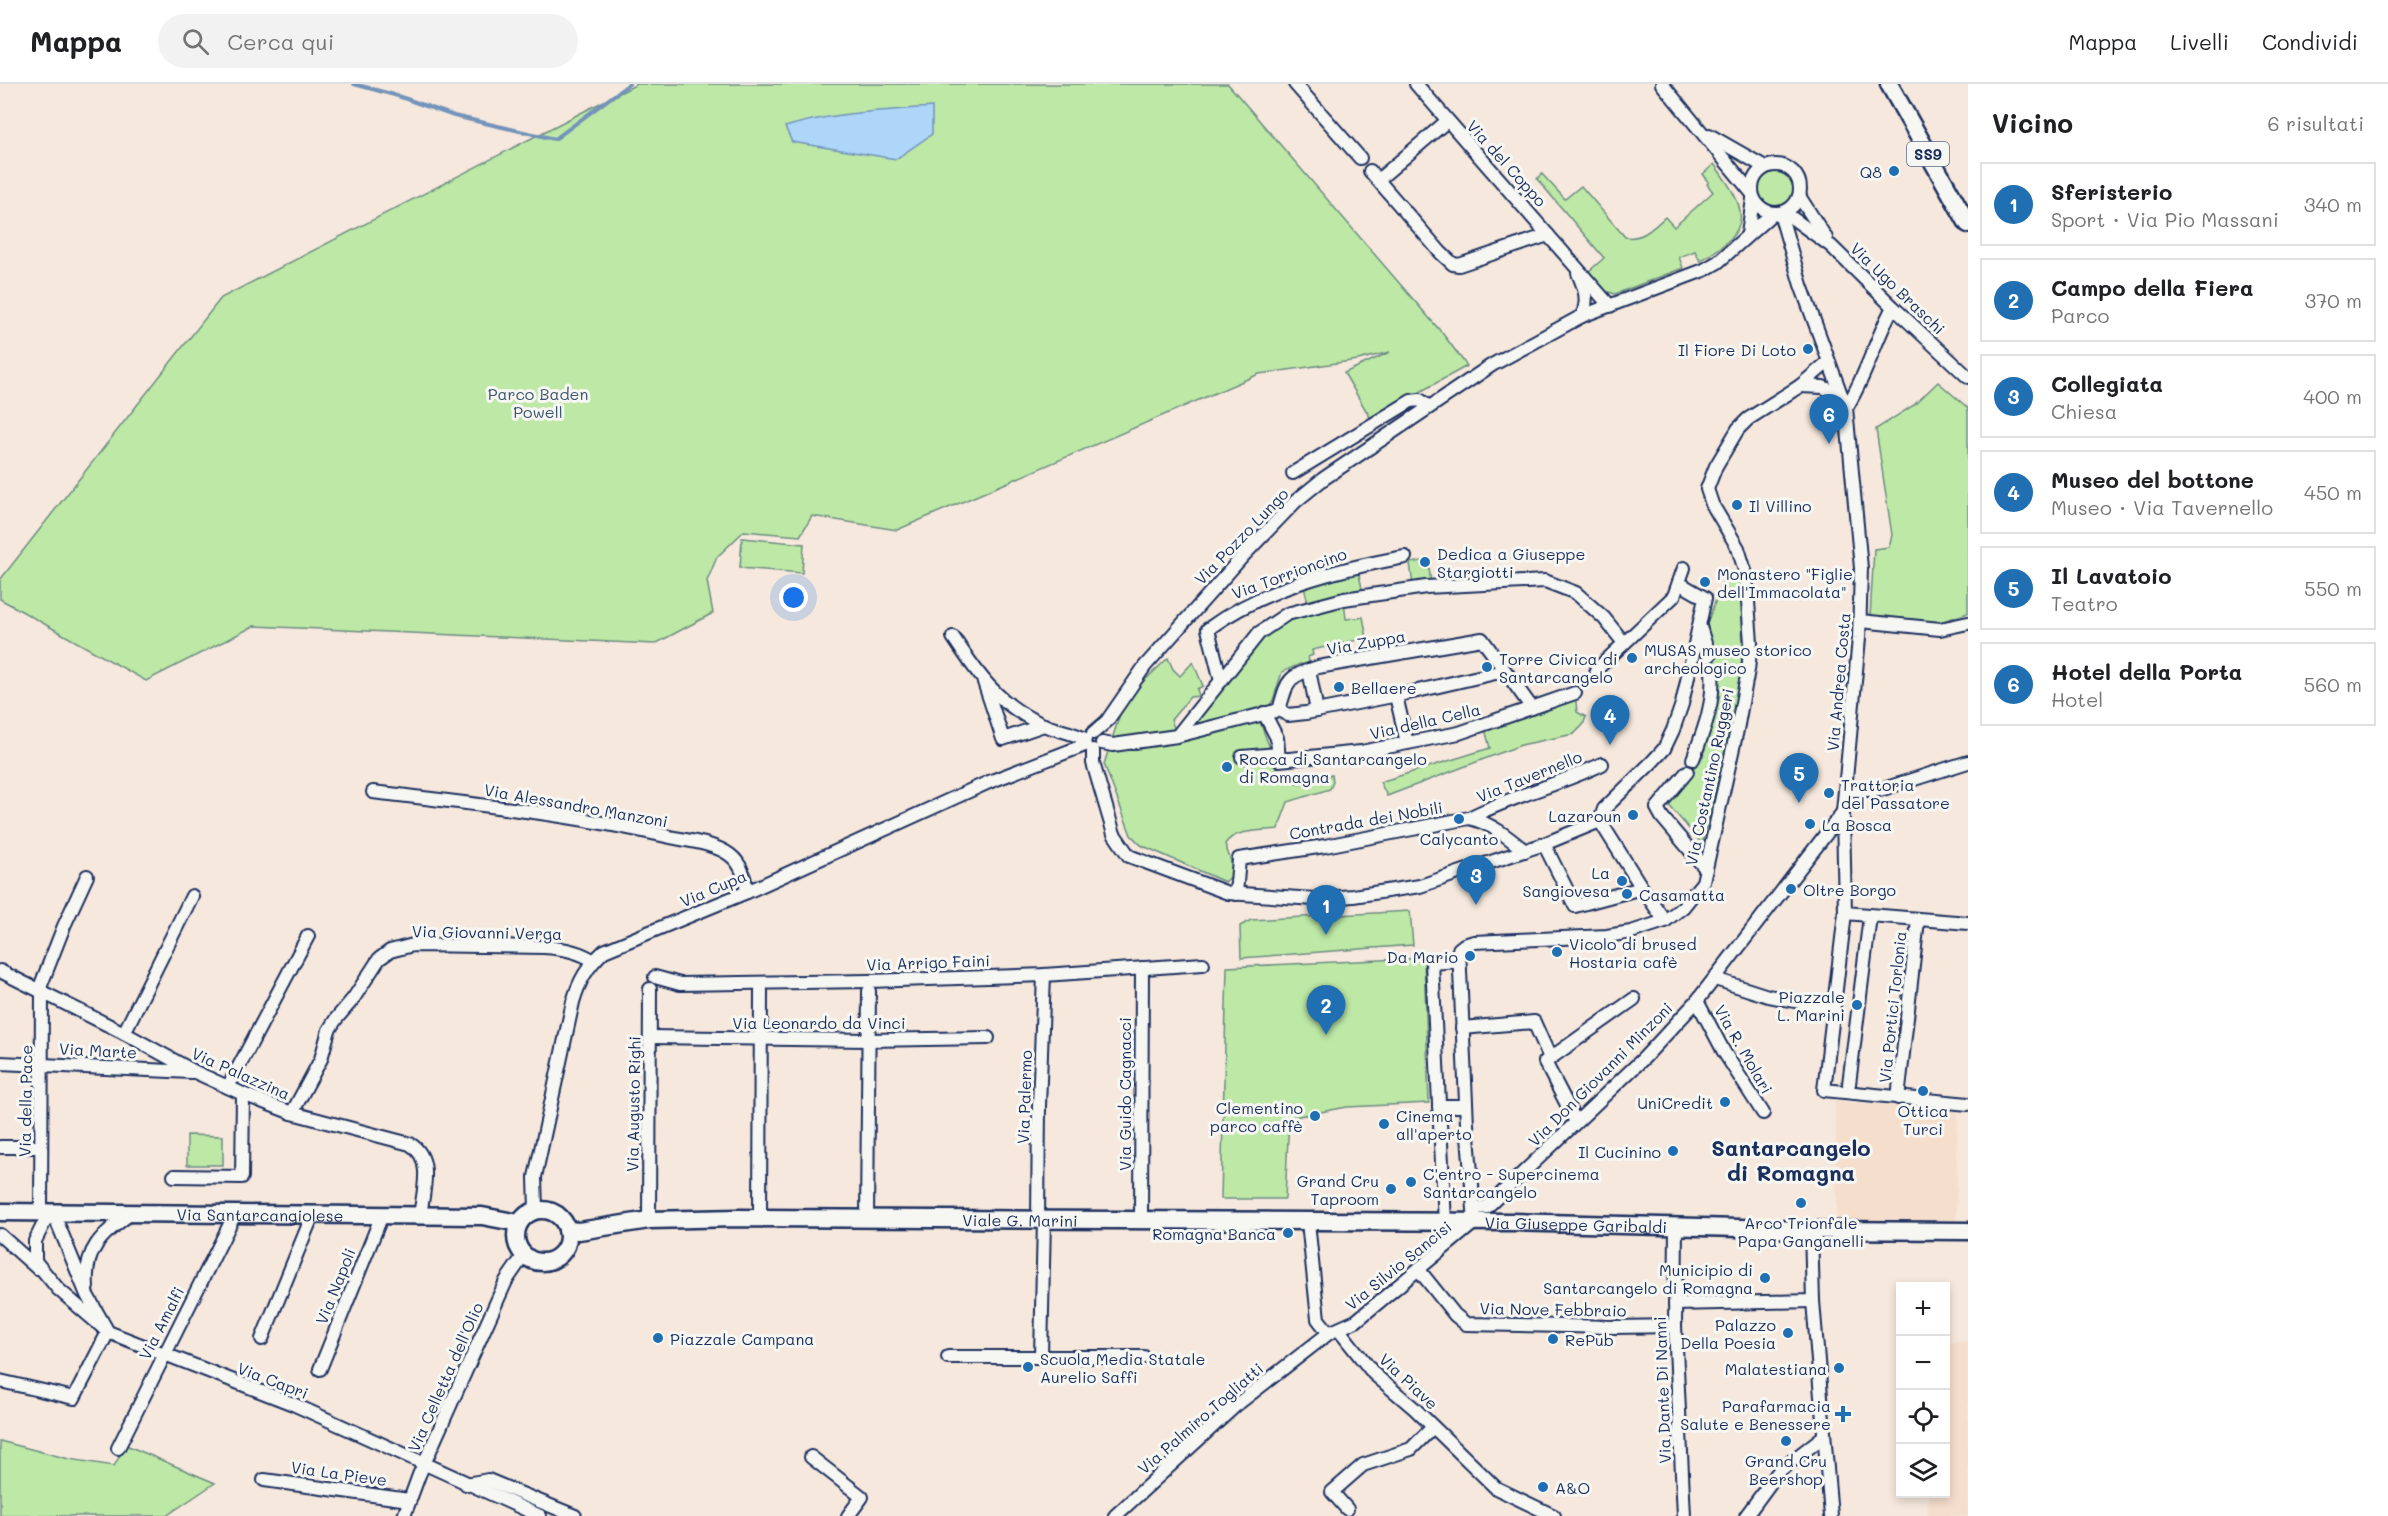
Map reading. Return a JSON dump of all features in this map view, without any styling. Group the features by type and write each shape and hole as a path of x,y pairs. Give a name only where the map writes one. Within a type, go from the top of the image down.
{"main road":[{"name":"SS9","path":"1889,84 1967,220"},
{"path":"536,1210 552,1212 564,1222 567,1230 566,1246 555,1259 539,1262 524,1255 516,1240 519,1223 529,1213 536,1210"},
{"name":"Via Santarcangiolese","path":"0,1212 482,1216 519,1223"},
{"name":"Viale G. Marini","path":"567,1230 579,1231 649,1220 1445,1222 1475,1215"},
{"name":"Via Giuseppe Garibaldi","path":"1475,1215 1676,1226 1968,1231"}],"street":[{"path":"1295,84 1360,158"},
{"name":"Via del Coppo","path":"1416,84 1610,306"},
{"path":"1662,84 1761,209 1779,213 1796,203 1800,188 1795,173 1781,165 1766,166 1702,132"},
{"path":"1447,121 1374,175 1441,253 1453,264 1459,265 1548,235"},
{"path":"1748,234 1754,177 1766,166"},
{"name":"Via Ugo Braschi","path":"1799,196 1831,246"},
{"name":"Via Ugo Braschi","path":"1779,213 1831,246 1968,377"},
{"name":"Via Pozzo Lungo","path":"1093,741 1145,666 1243,556 1296,501 1323,478 1492,365 1582,316 1704,270 1718,262 1748,234 1779,213"},
{"name":"Via Andrea Costa","path":"1779,213 1828,362 1846,408 1861,568 1860,621 1843,812 1845,913 1824,1090 1898,1098"},
{"name":"Via del Coppo","path":"1574,264 1584,285 1588,304 1582,316"},
{"path":"1846,408 1857,391 1893,307"},
{"path":"1800,386 1828,362"},
{"path":"1800,386 1823,387 1842,396"},
{"name":"Via Costantino Ruggeri","path":"1665,921 1683,907 1703,882 1737,730 1751,643 1746,574 1738,548 1712,504 1707,489 1716,466 1738,429 1748,419 1800,386"},
{"name":"Via Pozzo Lungo","path":"1293,473 1411,402 1420,400 1429,407"},
{"name":"Via Torrioncino","path":"1221,681 1208,630 1231,612 1259,599 1334,573 1405,557"},
{"path":"1596,670 1674,596 1684,568"},
{"path":"1177,735 1259,633 1287,614 1344,599 1426,587 1545,581 1576,593 1604,618 1624,643"},
{"path":"1093,741 1093,763 1114,834 1129,856 1236,894 1314,898 1353,896 1420,886 1525,851 1600,821 1604,809 1652,762 1668,740 1682,704 1705,598 1678,584"},
{"path":"1860,621 1940,628 1968,623"},
{"path":"1700,627 1709,656"},
{"path":"952,637 984,682 1004,701 1044,725 1113,745 1177,735 1279,710 1288,715 1396,696 1504,670 1532,708"},
{"name":"Via Zuppa","path":"1279,710 1287,684 1295,675 1309,670 1482,639 1504,670"},
{"path":"1309,670 1317,711"},
{"path":"1693,759 1705,727 1713,692 1712,670"},
{"path":"984,682 1003,739 1044,725"},
{"name":"Via della Cella","path":"1242,757 1361,752 1459,733 1575,693"},
{"path":"1396,696 1407,743"},
{"path":"1264,713 1277,738 1278,757"},
{"name":"Via Cupa","path":"536,1210 535,1177 573,1002 579,983 603,951 747,892 989,782 1093,741"},
{"path":"1845,790 1880,790 1968,762"},
{"name":"Via Tavernello","path":"1469,818 1495,804 1602,764"},
{"path":"1687,772 1657,808 1706,869"},
{"name":"Via Alessandro Manzoni","path":"373,792 553,814 721,849 732,856 740,866 747,892"},
{"name":"Via Don Giovanni Minzoni","path":"1475,1215 1487,1207 1644,1058 1697,1001 1843,812"},
{"name":"Contrada dei Nobili","path":"1236,894 1239,859 1325,846 1469,818 1483,821 1506,835 1525,851"},
{"path":"1475,1215 1466,1106 1459,955 1464,945 1474,942 1606,936 1631,932 1665,921 1600,821"},
{"path":"1544,844 1575,906 1642,888"},
{"path":"41,991 64,926 87,876"},
{"path":"124,1033 192,896"},
{"path":"1845,913 1968,923"},
{"path":"1849,1084 1870,916"},
{"name":"Via Portici Torlonia","path":"1898,1098 1918,920"},
{"path":"228,1087 308,936"},
{"name":"Via Giovanni Verga","path":"292,1113 321,1059 329,1030 379,959 390,951 413,945 544,946 562,948 585,955 594,961"},
{"path":"1445,1222 1432,963 1459,955"},
{"name":"Via Arrigo Faini","path":"652,983 857,981 1044,975 1203,964"},
{"name":"Via Guido Cagnacci","path":"1141,1221 1142,968"},
{"name":"Via Palazzina","path":"0,971 124,1033 195,1072 243,1094 292,1113 391,1138 417,1148 425,1165 420,1216"},
{"name":"Via Palermo","path":"1041,1356 1039,1106 1044,975"},
{"path":"1715,979 1768,996 1833,1008"},
{"name":"Via Augusto Righi","path":"649,1220 652,983"},
{"path":"760,1219 761,990"},
{"name":"Via della Pace","path":"41,991 40,1147 47,1212"},
{"path":"867,1219 868,991"},
{"path":"1576,1122 1545,1062 1634,999"},
{"name":"Via R. Molari","path":"1697,1001 1724,1052 1763,1113"},
{"path":"1462,1028 1534,1022 1550,1058"},
{"name":"Via Leonardo da Vinci","path":"651,1037 868,1040 988,1038"},
{"name":"Via Marte","path":"0,1063 195,1072"},
{"path":"174,1176 242,1177 243,1094"},
{"path":"1898,1098 1968,1104"},
{"path":"1439,1106 1466,1106"},
{"path":"0,1147 40,1147"},
{"path":"0,1381 74,1398 112,1333 87,1295 47,1212"},
{"name":"Via Capri","path":"46,1277 35,1261 35,1241 47,1212"},
{"path":"87,1295 86,1275 91,1252 97,1240 130,1213"},
{"name":"Via Amalfi","path":"118,1448 234,1214"},
{"path":"262,1339 314,1214"},
{"name":"Via Napoli","path":"320,1369 382,1215"},
{"name":"Via Silvio Sancisi","path":"1334,1332 1356,1321 1419,1270 1475,1215"},
{"name":"Via Piave","path":"1308,1222 1318,1319 1496,1488 1554,1516"},
{"name":"Via Dante Di Nanni","path":"1676,1226 1675,1326 1684,1516"},
{"path":"1811,1230 1813,1301 1831,1516"},
{"name":"Via Capri","path":"0,1235 94,1321 112,1333 163,1355 293,1404 540,1516"},
{"name":"Via Celletta dell'Olio","path":"404,1516 424,1463 506,1281 524,1255"},
{"name":"Via Nove Febbraio","path":"1419,1270 1455,1315 1466,1324 1675,1326"},
{"path":"1675,1304 1813,1301"},
{"name":"Via Palmiro Togliatti","path":"1116,1516 1235,1406 1334,1332"},
{"path":"948,1357 1144,1357"},
{"name":"Via Piave","path":"1347,1509 1332,1492 1340,1484 1363,1466 1411,1449 1433,1426"},
{"path":"1746,1516 1779,1471 1824,1436"},
{"path":"811,1457 862,1497 848,1516"},
{"name":"Via La Pieve","path":"264,1480 409,1500"},
{"path":"466,1484 488,1480 575,1516"}],"shaded area":[{"path":"1835,1101 1958,1111 1956,1223 1837,1221"},
{"path":"1968,1341 1968,1516 1928,1516 1928,1498 1950,1498 1950,1343"}],"green space":[{"name":"Parco Baden Powell","path":"637,84 1228,84 1443,334 1467,366 1371,419 1344,373 1390,352 1358,360 1259,374 897,530 812,516 800,536 744,531 717,557 707,581 713,613 655,644 254,626 146,681 0,599 0,580 221,298"},
{"path":"1714,164 1734,194 1739,206 1738,228 1730,239 1700,261 1695,251 1679,257 1683,268 1615,294 1605,291 1588,272 1604,258 1537,179 1542,174 1565,199 1581,186 1625,237 1637,237 1665,217 1674,227 1713,192 1703,174"},
{"path":"1776,172 1788,177 1793,189 1788,201 1776,206 1764,201 1759,189 1764,177"},
{"path":"1938,382 1968,408 1968,613 1940,622 1870,617 1874,549 1889,547 1892,535 1876,429 1914,405"},
{"path":"742,538 804,544 802,573 740,568"},
{"path":"1428,560 1431,583 1413,586 1410,563"},
{"path":"1741,569 1743,652 1735,716 1702,844 1667,803 1703,756 1719,693 1707,623 1723,581"},
{"path":"1358,570 1363,593 1308,603 1304,587"},
{"path":"1344,601 1346,619 1363,617 1367,638 1312,650 1313,655 1308,657 1310,665 1300,664 1282,672 1273,700 1260,722 1276,764 1275,775 1294,776 1296,783 1305,783 1305,780 1332,775 1333,782 1330,789 1288,802 1278,829 1242,833 1229,839 1225,844 1235,873 1225,882 1141,845 1131,835 1104,764 1125,699 1168,658 1173,669 1180,676 1193,662 1203,686 1197,689 1199,696 1190,697 1171,720 1177,735 1259,633 1287,614"},
{"path":"1575,693 1577,712 1586,717 1583,725 1574,734 1521,745 1387,796 1380,782 1490,748 1484,725"},
{"path":"1410,911 1413,945 1241,958 1240,926 1251,920"},
{"path":"1424,958 1429,1103 1347,1107 1289,1118 1285,1199 1221,1199 1227,967"},
{"path":"187,1135 223,1136 223,1165 187,1165"},
{"path":"0,1441 69,1459 114,1466 126,1445 215,1483 166,1516 0,1516"}],"water":[{"path":"932,107 932,134 896,159 792,142 785,127 840,115"}],"waterway":[{"path":"354,84 398,96 454,116 555,139 629,84"}],"place":[{"name":"Q8","path":"1894,171"},
{"name":"Il Fiore Di Loto","path":"1808,349"},
{"name":"Hotel della Porta","path":"1829,444"},
{"name":"Il Villino","path":"1737,505"},
{"name":"Dedica a Giuseppe Stargiotti","path":"1425,562"},
{"name":"Monastero \"Figlie dell'Immacolata\"","path":"1705,582"},
{"name":"MUSAS museo storico archeologico","path":"1632,658"},
{"name":"Torre Civica di Santarcangelo","path":"1487,667"},
{"name":"Bellaere","path":"1339,687"},
{"name":"Museo del bottone","path":"1610,745"},
{"name":"Rocca di Santarcangelo di Romagna","path":"1227,767"},
{"name":"Trattoria del Passatore","path":"1829,793"},
{"name":"Il Lavatoio","path":"1799,803"},
{"name":"Lazaroun","path":"1633,815"},
{"name":"Calycanto","path":"1459,819"},
{"name":"La Bosca","path":"1810,824"},
{"name":"La Sangiovesa","path":"1622,881"},
{"name":"Oltre Borgo","path":"1791,889"},
{"name":"Casamatta","path":"1627,894"},
{"name":"Collegiata","path":"1476,905"},
{"name":"Sferisterio","path":"1326,935"},
{"name":"Vicolo di brused Hostaria cafè","path":"1557,952"},
{"name":"Da Mario","path":"1470,956"},
{"name":"Piazzale L. Marini","path":"1857,1005"},
{"name":"Campo della Fiera","path":"1326,1035"},
{"name":"Ottica Turci","path":"1923,1091"},
{"name":"UniCredit","path":"1725,1102"},
{"name":"Clementino parco caffè","path":"1315,1116"},
{"name":"Cinema all'aperto","path":"1384,1124"},
{"name":"Il Cucinino","path":"1673,1151"},
{"name":"C'entro - Supercinema Santarcangelo","path":"1411,1182"},
{"name":"Grand Cru Taproom","path":"1391,1189"},
{"name":"Arco Trionfale Papa Ganganelli","path":"1801,1203"},
{"name":"Romagna Banca","path":"1288,1233"},
{"name":"Municipio di Santarcangelo di Romagna","path":"1765,1278"},
{"name":"Palazzo Della Poesia","path":"1788,1333"},
{"name":"Piazzale Campana","path":"658,1338"},
{"name":"RePub","path":"1553,1339"},
{"name":"Scuola Media Statale Aurelio Saffi","path":"1028,1367"},
{"name":"Malatestiana","path":"1839,1368"},
{"name":"Parafarmacia Salute e Benessere","path":"1843,1414"},
{"name":"Grand Cru Beershop","path":"1786,1441"},
{"name":"A&O","path":"1543,1487"}],"district":[{"name":"Santarcangelo di Romagna","path":"1791,1160"}]}
